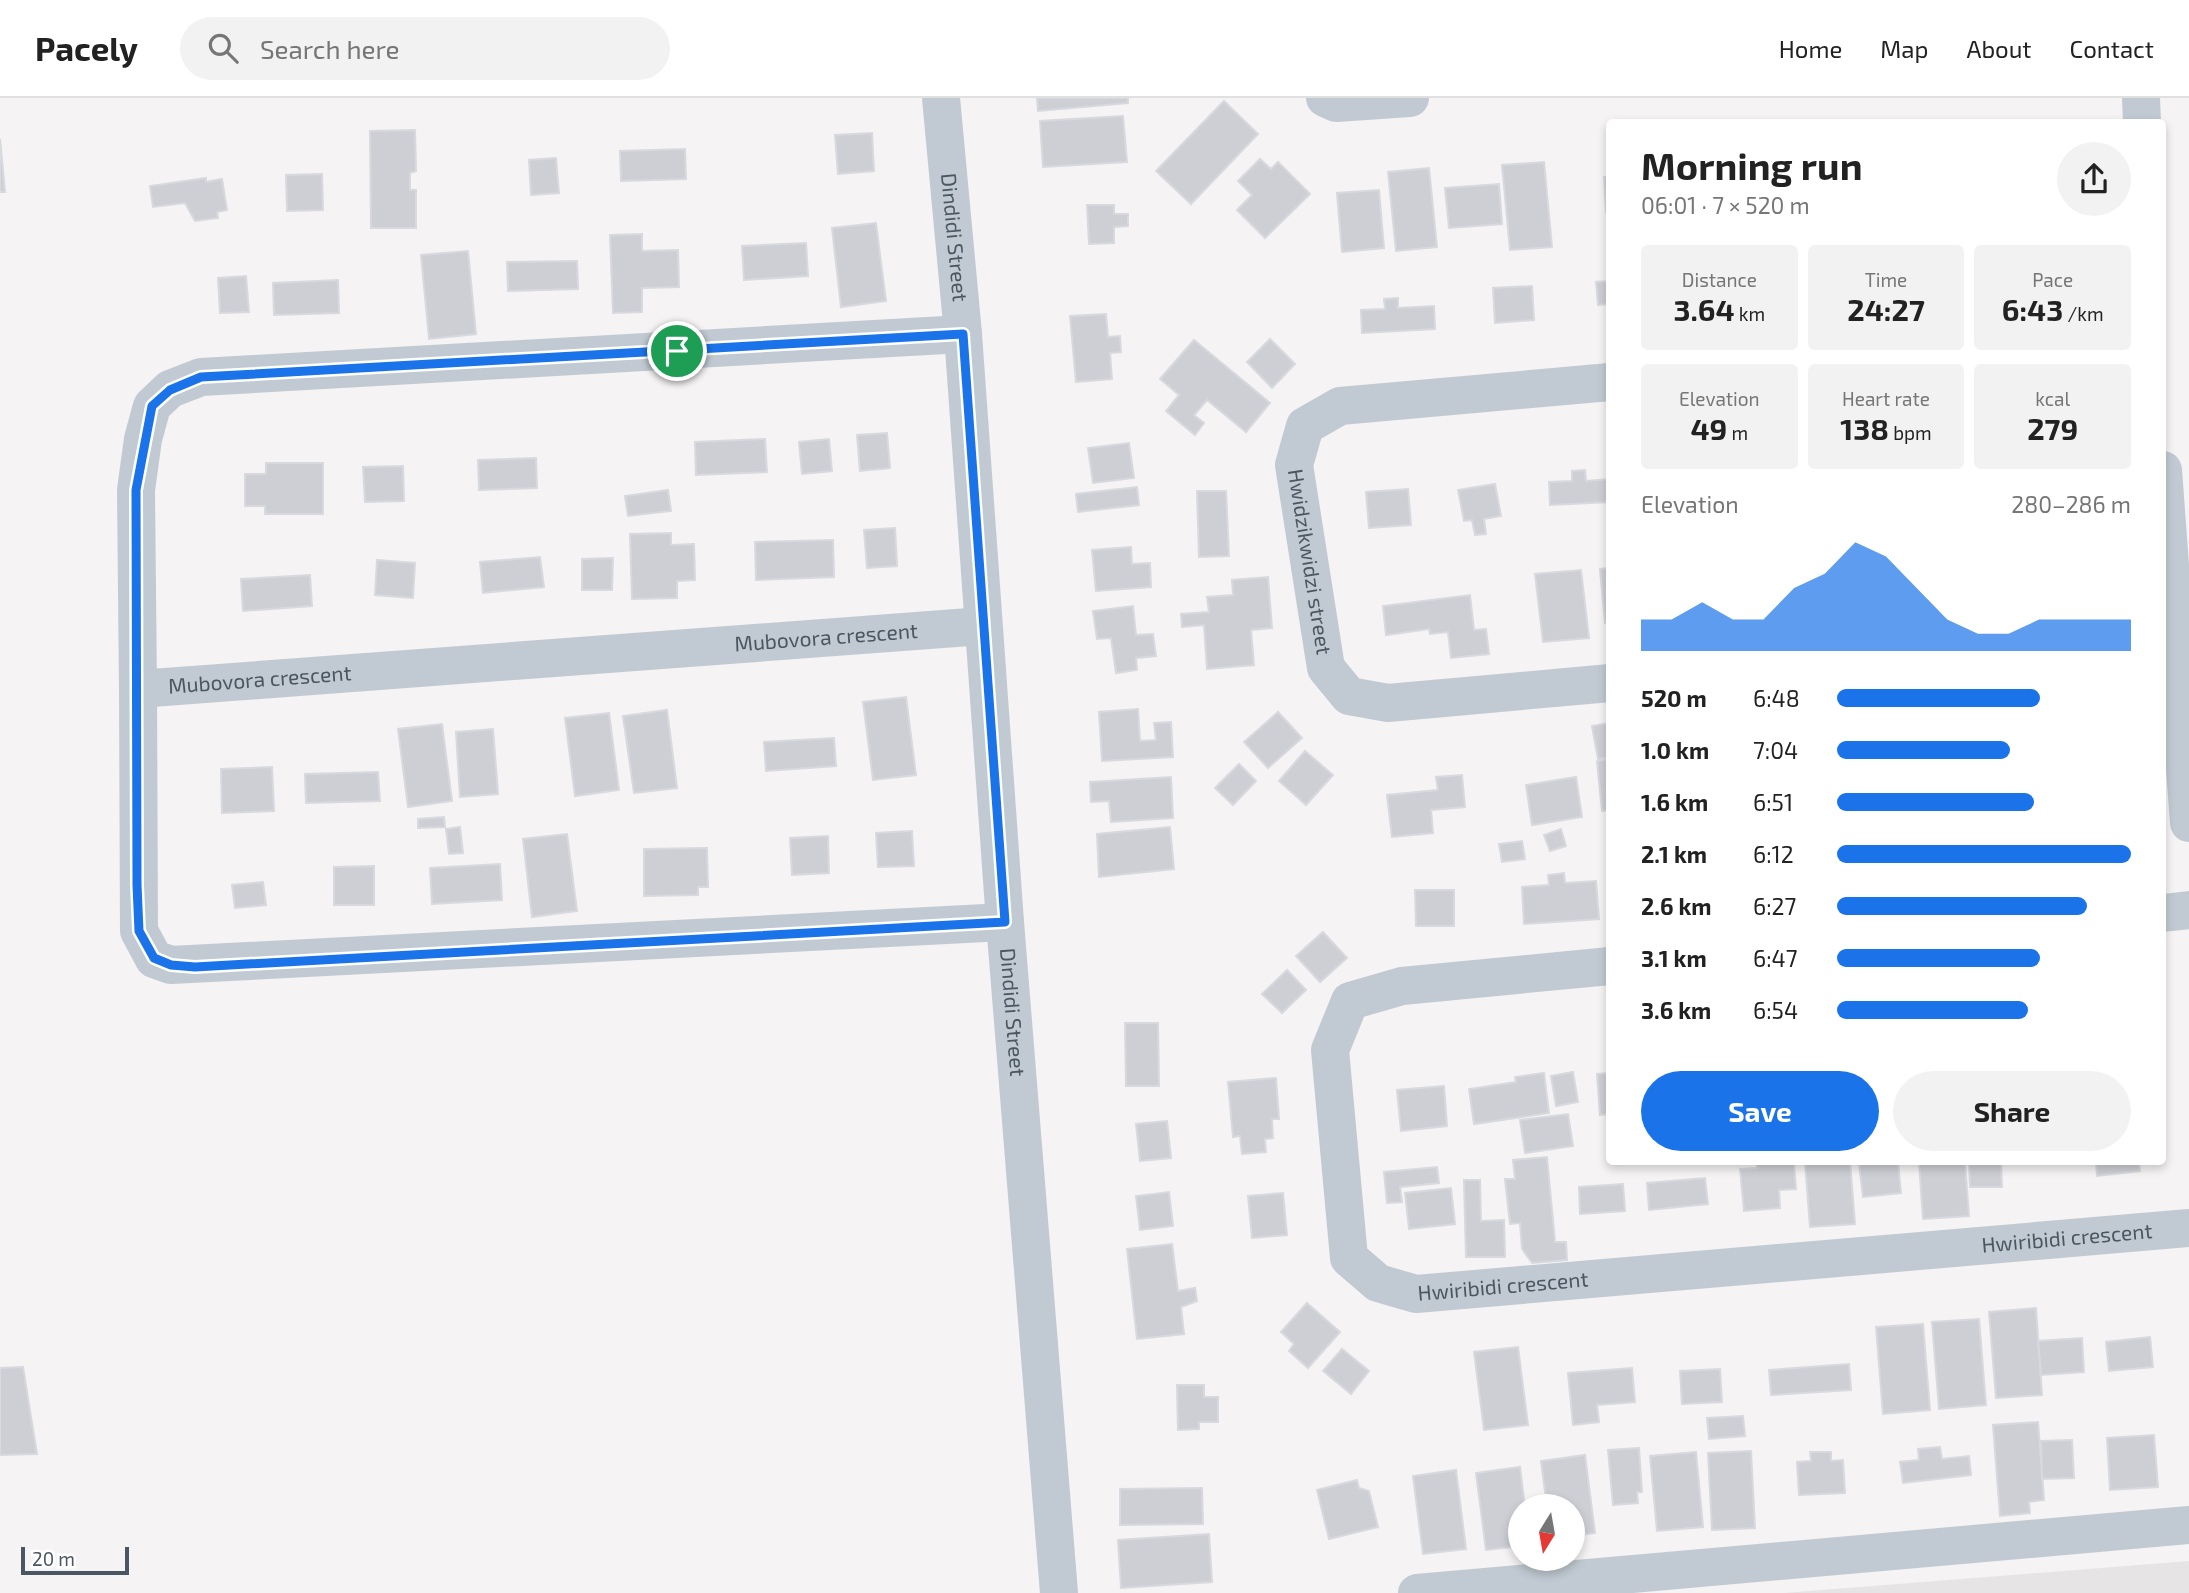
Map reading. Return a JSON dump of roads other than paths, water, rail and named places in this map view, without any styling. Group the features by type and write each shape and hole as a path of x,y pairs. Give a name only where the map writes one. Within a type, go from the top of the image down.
{"street":[{"name":"Dindidi Street","path":"941,98 963,334 1005,922 1059,1593"},
{"path":"1325,98 1336,103 1410,98"},
{"path":"2141,98 2142,119"},
{"name":"Mubovora crescent","path":"963,334 201,377 170,390 152,406 136,490 138,689 983,626"},
{"name":"Hwidzikwidzi street","path":"1606,382 1340,406 1306,426 1294,465 1326,668 1349,696 1388,703 1606,683"},
{"path":"2166,550 2169,631 2187,774 2189,823"},
{"path":"138,689 139,931 154,958 171,965 1005,922"},
{"path":"2166,913 2189,910"},
{"name":"Hwiribidi crescent","path":"1606,966 1402,986 1350,1001 1330,1050 1349,1258 1378,1283 1416,1294 2189,1228"},
{"path":"1417,1593 2189,1525"}]}
